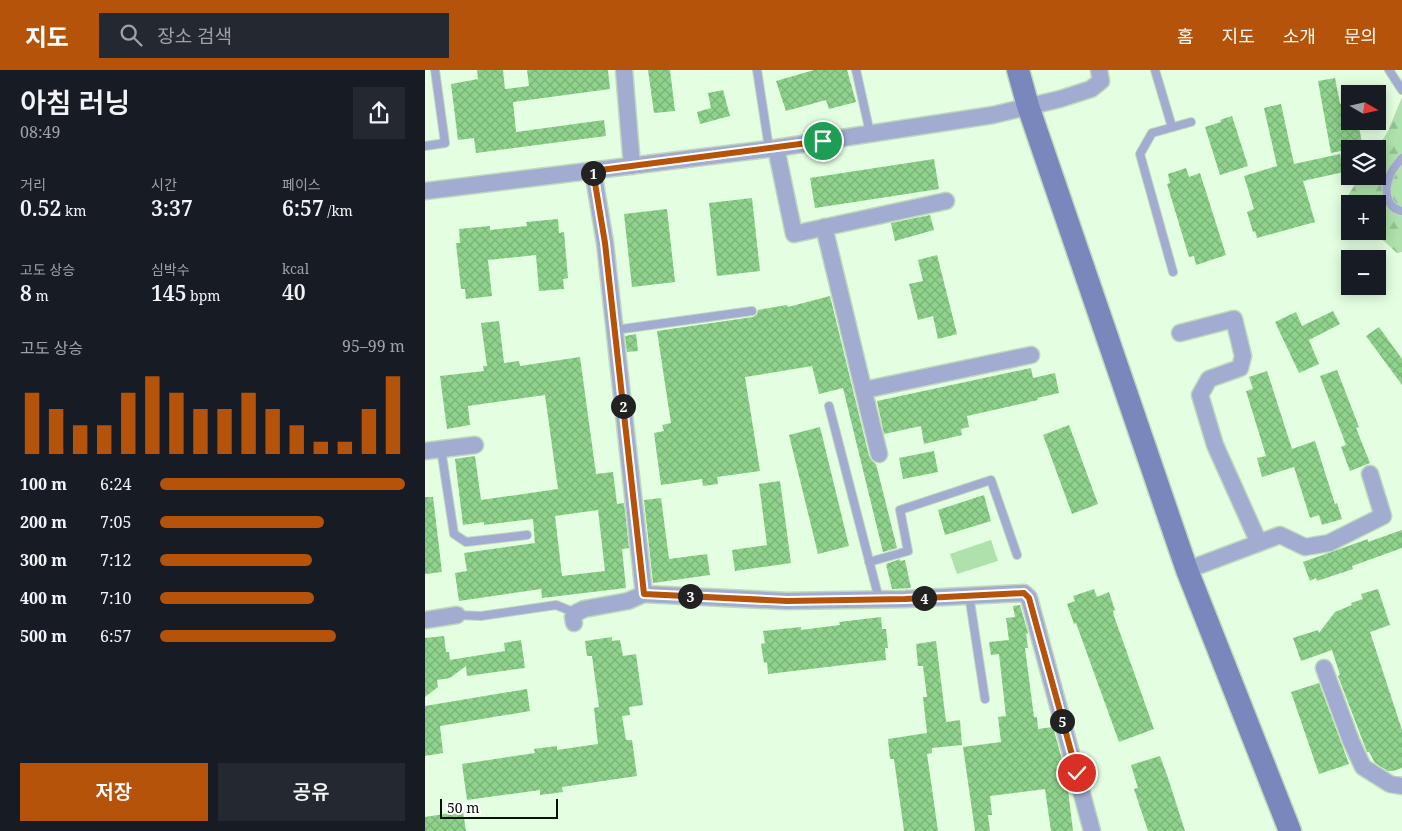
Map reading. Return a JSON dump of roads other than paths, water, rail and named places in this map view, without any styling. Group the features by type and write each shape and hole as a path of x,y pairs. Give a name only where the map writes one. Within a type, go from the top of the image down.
{"main road":[{"path":"1018,70 1028,106 1187,570 1290,831"}],"street":[{"path":"624,70 632,166"},
{"path":"425,191 772,148 993,114 1060,99 1091,88 1101,80 1099,70"},
{"path":"772,148 794,234 946,201"},
{"path":"593,171 605,243 644,594"},
{"path":"824,227 879,454"},
{"path":"1180,332 1234,320 1243,356 1240,368 1209,379 1200,395 1215,445 1259,543"},
{"path":"864,390 1031,355"},
{"path":"433,450 475,444"},
{"path":"1187,570 1280,535 1305,547 1329,543 1383,516 1370,474"},
{"path":"575,618 584,609 628,601 644,594 787,601 1024,593 1029,598 1092,831"},
{"path":"425,620 457,615"},
{"path":"1324,668 1351,741 1363,767 1391,784 1402,786"}],"lane":[{"path":"425,146 445,143 435,70"},
{"path":"757,70 772,148"},
{"path":"856,70 870,133"},
{"path":"1155,70 1172,127"},
{"path":"1389,70 1402,90"},
{"path":"1173,272 1140,154 1152,133 1191,122"},
{"path":"1402,158 1390,174 1387,191 1389,203 1395,210 1402,211"},
{"path":"615,330 752,311"},
{"path":"829,406 879,599"},
{"path":"433,450 453,534 466,542 527,535"},
{"path":"869,562 907,551 900,510 991,480 1017,555"},
{"path":"969,595 985,699"},
{"path":"457,615 481,616 556,605 575,618"}]}
